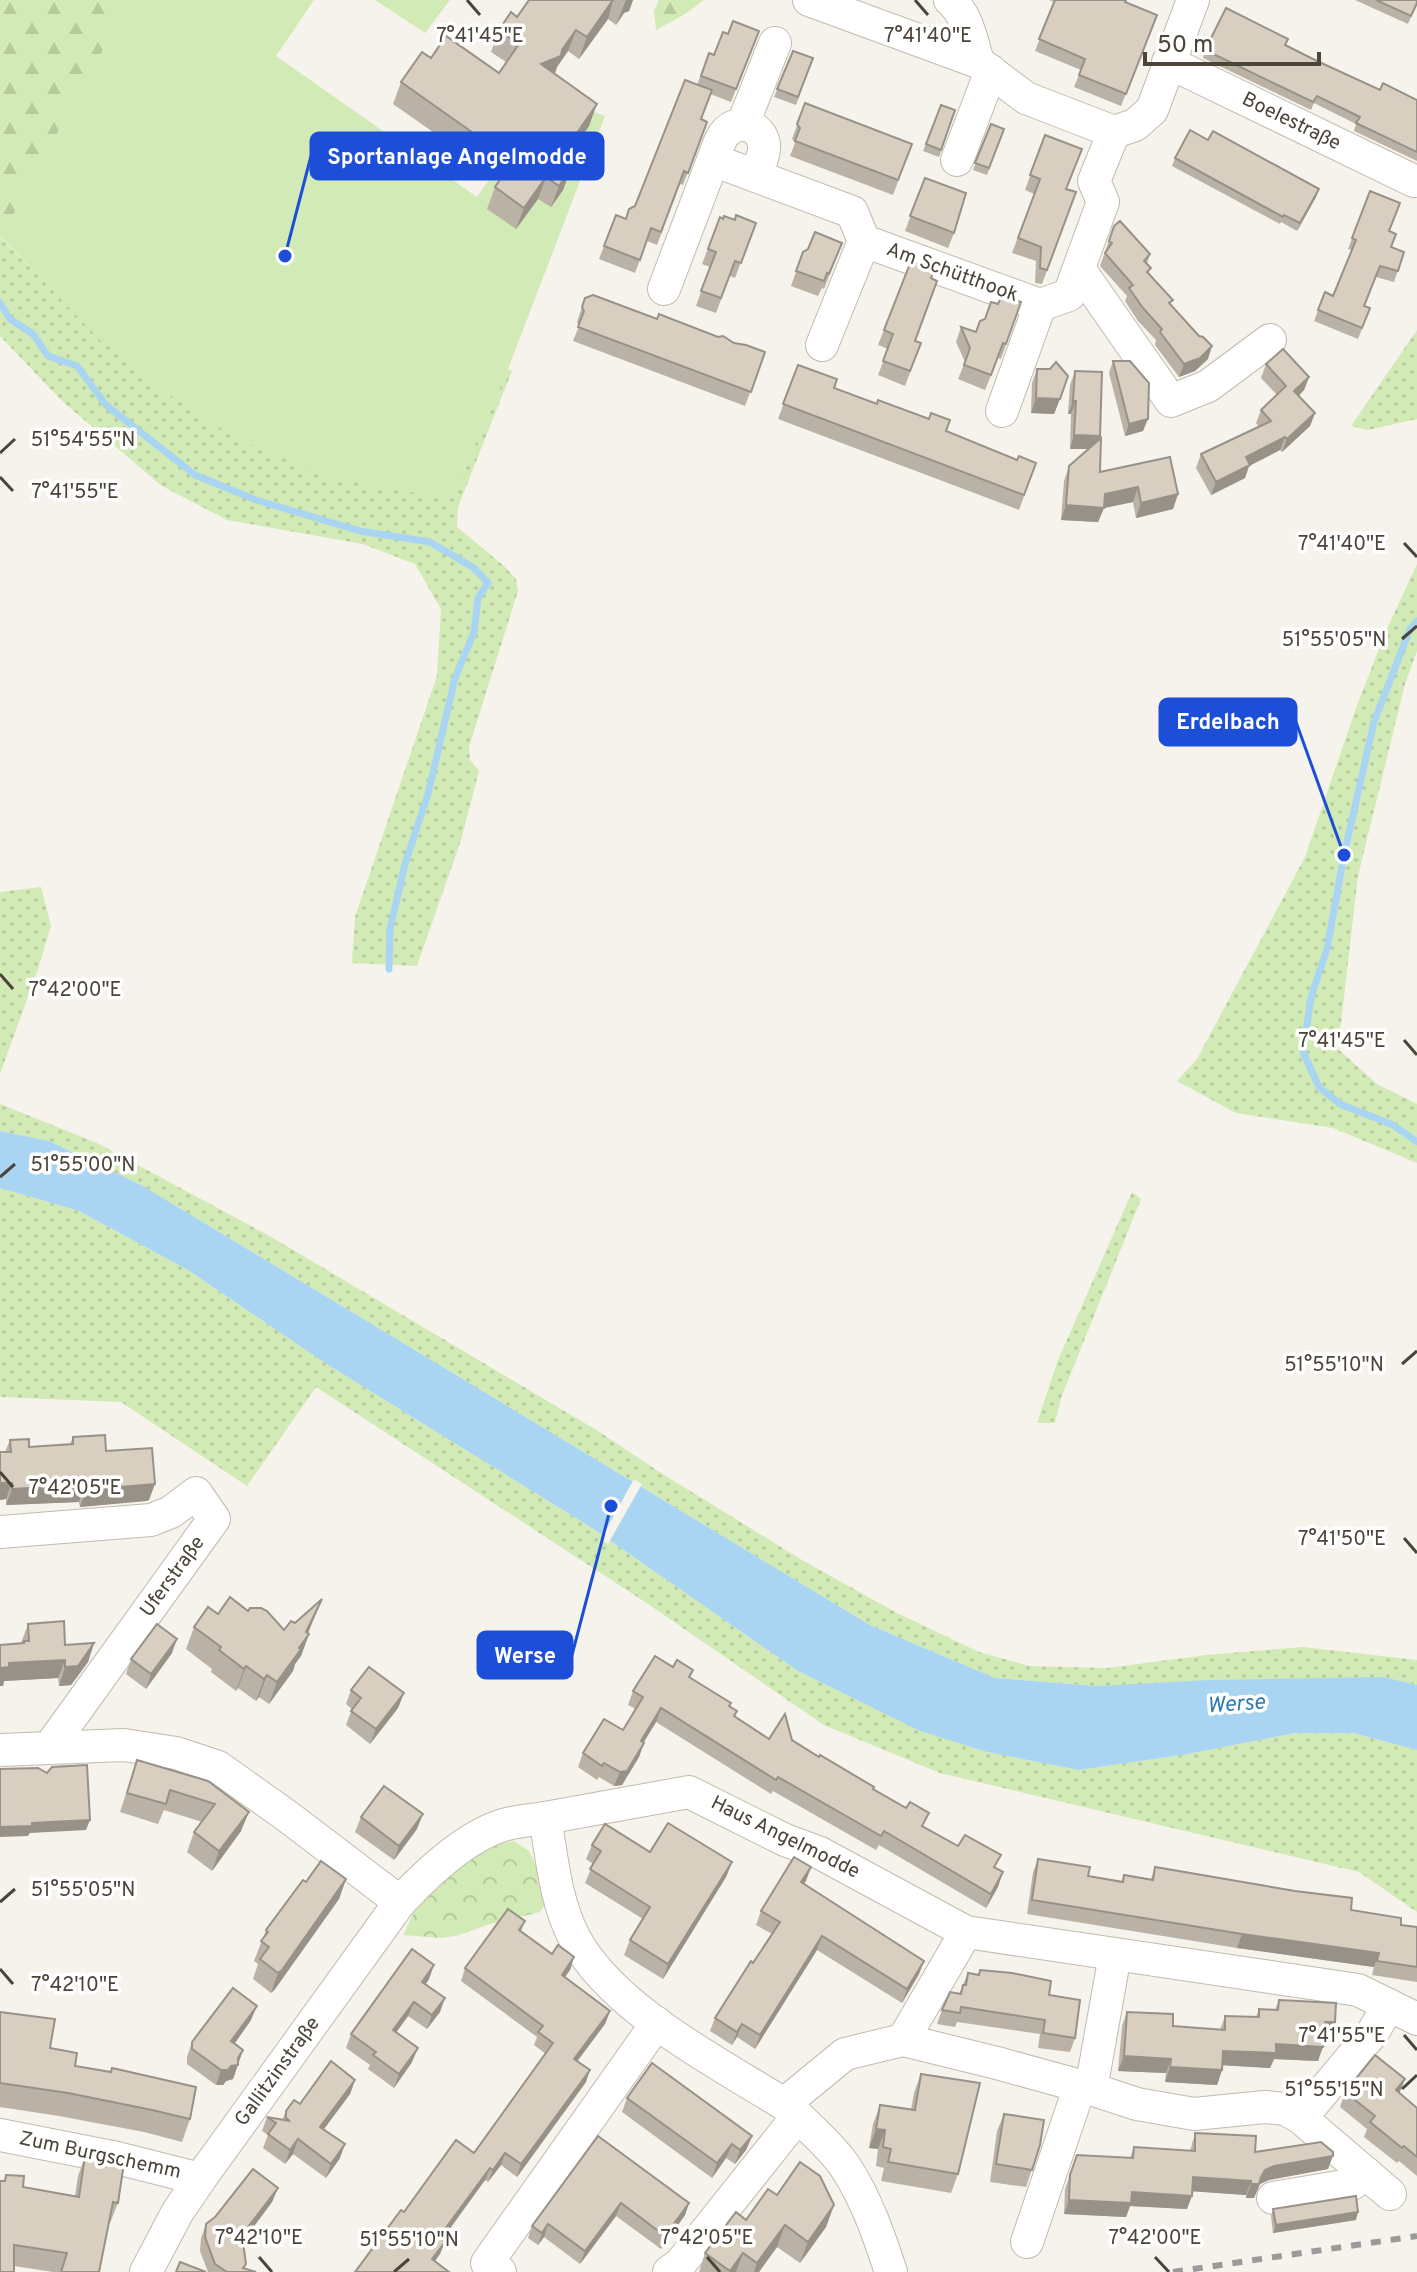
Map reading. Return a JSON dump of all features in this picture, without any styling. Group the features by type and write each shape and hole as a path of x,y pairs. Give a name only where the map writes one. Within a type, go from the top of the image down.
{"street":[{"path":"809,0 984,66 1026,98 1114,132 1135,125 1152,110 1193,0"},
{"path":"950,0 968,28 984,66 957,160"},
{"path":"743,124 775,43"},
{"name":"Boelestraße","path":"1168,62 1414,181"},
{"path":"664,289 713,160 730,128 743,124 756,129 764,141 763,155 755,175"},
{"name":"Am Schütthook","path":"864,241 1040,305 1069,295 1103,202 1094,181 1114,132"},
{"name":"Am Schütthook","path":"713,160 852,212 864,241 822,345"},
{"path":"1079,269 1171,401 1208,386 1270,340"},
{"name":"Am Schütthook","path":"1002,411 1040,305"},
{"name":"Uferstraße","path":"0,1532 151,1520 171,1512 196,1493 214,1519 49,1748"},
{"path":"0,1750 124,1745 176,1753 218,1767 287,1816 411,1890"},
{"name":"Haus Angelmodde","path":"411,1890 451,1854 506,1824 689,1792 785,1840 820,1853 966,1932 1358,1990 1403,2012"},
{"path":"545,1818 564,1912 575,1938 595,1967 617,1992 657,2023 791,2110 845,2165 874,2220 891,2272"},
{"name":"Gallitzinstraße","path":"146,2272 177,2213 200,2179 411,1890"},
{"path":"903,2040 966,1932"},
{"path":"1027,2242 1085,2087 1115,1955"},
{"name":"Haus Angelmodde","path":"1301,2118 1373,2032 1403,2012"},
{"path":"489,2269 657,2023"},
{"path":"669,2272 680,2264 791,2110 845,2054 903,2040 1085,2087 1137,2104 1194,2114 1265,2107 1285,2109 1301,2118 1379,2184 1350,2185 1273,2198"},
{"name":"Zum Burgschemm","path":"0,2135 117,2158 200,2179"}],"green space":[{"path":"0,0 130,0 1,237 0,237"},
{"path":"130,0 314,0 276,56 477,197 548,94 605,116 508,369 452,497 323,476 234,437 173,397 100,340 1,237"},
{"path":"375,0 450,0 425,33"},
{"path":"659,0 704,0 656,30 654,11"},
{"path":"0,237 100,339 173,397 323,476 452,497 508,369 512,371 458,507 457,527 504,566 516,579 518,591 469,747 470,760 479,771 461,840 417,966 352,963 355,917 437,676 441,609 415,564 363,544 227,520 162,486 62,401 0,336"},
{"path":"1417,330 1417,419 1368,430 1351,426"},
{"path":"1417,564 1417,651 1405,684 1358,876 1338,1049 1377,1084 1417,1104 1417,1163 1333,1128 1236,1113 1177,1081 1197,1059 1305,857 1356,708 1386,631"},
{"path":"41,887 51,926 0,1074 0,892"},
{"path":"0,1104 97,1143 273,1238 598,1431 802,1560 897,1613 979,1652 1030,1666 1107,1668 1303,1647 1417,1660 1417,1685 1384,1677 1097,1686 995,1678 870,1625 143,1186 49,1141 0,1131"},
{"path":"0,1188 79,1211 188,1270 325,1363 592,1528 798,1671 921,1731 987,1752 1079,1770 1188,1754 1295,1733 1353,1733 1417,1750 1417,1912 1359,1872 940,1773 824,1725 645,1602 316,1387 247,1486 121,1402 0,1397"},
{"path":"1132,1192 1141,1199 1061,1398 1055,1423 1037,1423 1058,1360"},
{"path":"514,1841 529,1851 542,1878 548,1901 540,1912 456,1936 403,1935 416,1908 443,1879 481,1847"}],"water":[{"path":"0,1131 49,1141 143,1186 870,1625 995,1678 1097,1686 1210,1680 1384,1677 1417,1685 1417,1750 1353,1733 1295,1733 1188,1754 1079,1770 987,1752 920,1731 798,1671 592,1528 325,1363 188,1270 79,1211 0,1188"}],"pier":[{"path":"634,1479 642,1484 608,1544 601,1539"}],"building":[{"path":"529,0 613,0 587,37 576,30 561,56 541,64 597,104 559,159 571,168 559,186 546,177 524,208 495,187 513,161 401,82 422,52 431,58 446,36 499,73 519,44 499,30 511,12 517,17"},
{"path":"1055,0 1126,0 1157,15 1126,94 1079,75 1085,59 1039,39"},
{"path":"1376,0 1417,0 1417,3 1411,16"},
{"path":"1226,8 1288,39 1285,45 1317,61 1380,90 1383,83 1417,100 1417,152 1356,123 1360,117 1317,96 1313,102 1205,50"},
{"path":"733,21 759,31 736,89 701,76 709,53 714,55 723,32 728,34"},
{"path":"793,51 813,58 798,97 777,89"},
{"path":"685,80 712,90 701,119 707,122 661,232 651,228 640,260 604,246 616,215 626,219 629,209 635,206"},
{"path":"805,103 912,144 898,180 795,141"},
{"path":"941,105 955,110 941,150 926,144"},
{"path":"991,124 1004,129 989,168 975,163"},
{"path":"1190,130 1208,140 1213,131 1319,189 1300,223 1283,217 1175,158"},
{"path":"1045,135 1082,149 1066,189 1076,192 1047,270 1040,268 1041,247 1018,238 1040,179 1030,175"},
{"path":"925,178 966,193 954,233 910,216"},
{"path":"1370,191 1400,203 1389,231 1396,234 1391,247 1404,252 1398,271 1380,266 1364,306 1370,308 1362,328 1318,310 1325,292 1333,296 1356,240 1352,238"},
{"path":"736,215 756,223 741,263 735,261 721,298 701,291 716,252 708,249 720,217 735,220"},
{"path":"1120,221 1150,254 1144,261 1151,268 1147,272 1173,300 1169,303 1212,346 1200,358 1184,364 1160,332 1162,329 1129,288 1133,285 1105,253 1112,243 1109,241 1114,226"},
{"path":"815,232 842,243 824,281 796,271"},
{"path":"911,261 934,270 931,278 937,281 915,341 921,343 910,371 883,361 893,334 884,330"},
{"path":"593,295 657,319 659,314 765,352 751,392 578,327 585,298"},
{"path":"1002,295 1021,302 991,375 964,365 970,348 961,327 976,332 991,302 998,304"},
{"path":"1283,349 1309,377 1294,391 1315,413 1287,439 1285,437 1246,457 1250,465 1216,482 1201,454 1271,421 1261,410 1286,386 1266,364"},
{"path":"1113,361 1130,361 1149,383 1148,419 1129,424"},
{"path":"1056,362 1068,376 1060,399 1036,398 1037,369 1050,369"},
{"path":"798,365 837,379 834,388 929,419 931,413 950,420 946,431 1017,460 1019,456 1036,463 1024,495 783,404"},
{"path":"1075,371 1102,372 1100,436 1074,435"},
{"path":"1101,438 1100,472 1170,457 1178,494 1141,503 1138,487 1105,494 1104,508 1066,505 1069,466"},
{"path":"105,1435 106,1451 152,1448 155,1484 86,1490 85,1485 12,1489 12,1483 0,1483 0,1452 11,1452 10,1440 29,1439 29,1447 73,1444 73,1437"},
{"path":"230,1597 248,1611 250,1608 261,1608 267,1611 284,1630 291,1621 295,1623 322,1599 301,1649 277,1682 267,1675 264,1679 246,1666 244,1669 194,1627 208,1607 218,1614"},
{"path":"64,1621 65,1645 94,1643 78,1666 65,1667 65,1660 9,1663 9,1667 0,1668 0,1645 29,1641 28,1624"},
{"path":"157,1624 177,1639 151,1674 131,1659"},
{"path":"655,1656 673,1667 677,1660 693,1670 689,1677 731,1703 729,1706 737,1711 734,1716 769,1739 785,1714 792,1740 906,1808 910,1802 929,1813 922,1826 958,1846 965,1835 1001,1855 994,1867 1003,1872 991,1894 884,1831 881,1836 778,1777 776,1780 661,1708 627,1771 620,1772 604,1763 602,1766 583,1753 604,1719 623,1730 643,1697 633,1691"},
{"path":"369,1667 404,1693 376,1729 351,1711 361,1698 351,1690"},
{"path":"137,1760 208,1781 249,1812 219,1851 194,1832 215,1804 170,1790 166,1804 127,1793"},
{"path":"87,1765 90,1820 0,1827 0,1769 38,1768 47,1773 52,1767"},
{"path":"384,1786 423,1814 399,1846 361,1817"},
{"path":"668,1823 732,1862 668,1964 630,1940 650,1907 590,1869 601,1851 592,1845 605,1824 650,1852"},
{"path":"794,1857 811,1867 801,1882 924,1961 907,1989 822,1936 760,2035 742,2024 737,2032 715,2018 780,1922 761,1911"},
{"path":"1038,1859 1090,1867 1088,1876 1123,1882 1124,1875 1153,1880 1155,1867 1352,1898 1351,1910 1401,1918 1401,1925 1417,1927 1417,1967 1377,1961 1379,1953 1032,1900"},
{"path":"321,1861 346,1879 278,1973 260,1959 269,1947 261,1941 303,1880 306,1882"},
{"path":"508,1909 525,1921 519,1930 552,1954 558,1945 574,1957 562,1975 610,2011 574,2059 590,2070 521,2164 505,2153 493,2170 490,2168 439,2237 445,2242 432,2259 449,2272 355,2272 401,2210 404,2212 456,2140 474,2153 553,2043 538,2032 543,2026 465,1968"},
{"path":"412,1949 434,1965 422,1982 445,1998 432,2015 414,2002 393,2030 418,2048 399,2074 351,2034"},
{"path":"980,1970 1051,1981 1049,1995 1080,2000 1075,2038 1043,2033 1045,2020 961,2007 960,2013 942,2010 950,1992 961,1994 968,1973 979,1975"},
{"path":"233,1988 257,2006 231,2041 243,2050 238,2065 221,2070 192,2049 192,2042"},
{"path":"1279,2000 1336,2003 1335,2022 1325,2022 1323,2047 1276,2044 1276,2053 1223,2051 1222,2070 1170,2067 1171,2059 1124,2056 1127,2012 1173,2014 1173,2026 1225,2030 1225,2016 1259,2017 1259,2009 1278,2010"},
{"path":"0,2012 55,2019 50,2048 77,2053 75,2066 111,2072 112,2068 196,2087 190,2119 68,2093 0,2083"},
{"path":"1375,2055 1405,2079 1396,2090 1417,2108 1417,2157 1370,2122 1375,2116 1345,2092"},
{"path":"331,2061 355,2080 320,2127 345,2144 331,2164 298,2139 290,2150 268,2134 276,2123 267,2117 290,2121 286,2118 286,2111 294,2100 300,2104"},
{"path":"652,2063 752,2136 740,2150 732,2144 717,2163 627,2098"},
{"path":"921,2074 980,2083 958,2174 888,2162 891,2149 883,2147 885,2130 876,2129 880,2105 915,2110"},
{"path":"1004,2114 1044,2120 1032,2170 996,2164"},
{"path":"1195,2133 1256,2136 1255,2152 1321,2142 1333,2152 1333,2156 1274,2166 1265,2170 1259,2184 1193,2177 1192,2196 1132,2192 1131,2203 1069,2200 1070,2175 1077,2155 1133,2158 1134,2147 1195,2151"},
{"path":"598,2136 689,2203 665,2236 621,2203 585,2251 548,2224 542,2233 532,2226"},
{"path":"85,2156 124,2163 118,2203 113,2202 99,2272 61,2272 67,2253 14,2245 14,2272 0,2272 0,2181 5,2181 6,2175 24,2176 23,2187 79,2197"},
{"path":"800,2162 820,2176 834,2205 808,2242 785,2225 757,2263 743,2253 730,2271 705,2253 736,2212 746,2220 768,2189 777,2195"},
{"path":"253,2169 278,2188 242,2235 246,2264 243,2268 256,2272 227,2272 215,2264 205,2237 206,2224"},
{"path":"1356,2196 1358,2212 1276,2225 1273,2209"},
{"path":"180,2262 206,2272 176,2272"}],"waterway":[{"path":"0,303 10,319 33,334 48,356 77,366 106,405 195,475 256,500 360,531 430,542 474,568 488,583 478,598 474,632 455,678 428,794 405,864 390,929 389,969"},
{"path":"1417,621 1410,629 1374,722 1344,855 1327,949 1311,997 1303,1052 1319,1087 1340,1104 1393,1125 1417,1142"}],"railway":[{"path":"1173,2272 1417,2236"}],"place":[{"name":"Sportanlage Angelmodde","path":"285,256"},
{"name":"Erdelbach","path":"1344,855"},
{"name":"Werse","path":"611,1506"}]}
